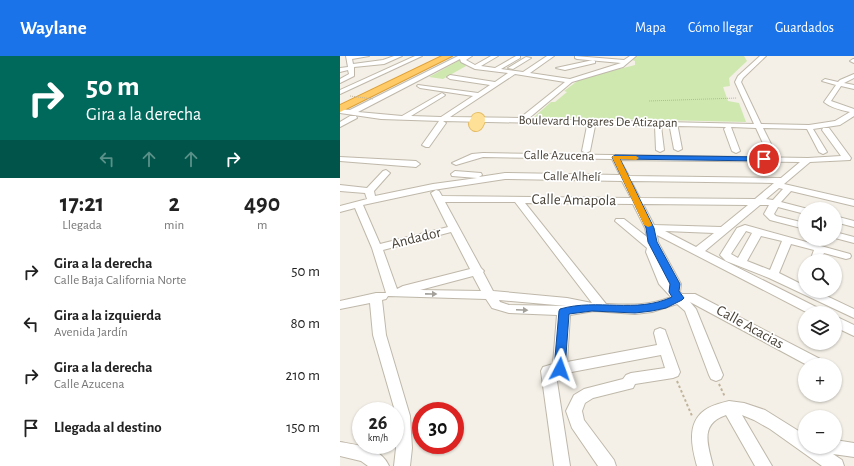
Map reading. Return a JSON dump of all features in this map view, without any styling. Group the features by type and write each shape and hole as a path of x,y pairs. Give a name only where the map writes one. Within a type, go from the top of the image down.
{"highway":[{"path":"340,105 442,56"},
{"path":"346,114 448,56"}],"street":[{"path":"340,81 352,75 349,57 366,56"},
{"path":"340,70 384,62 399,56"},
{"path":"340,92 419,56"},
{"path":"340,125 346,114 462,56"},
{"path":"469,56 463,60 465,64 475,67 570,81 617,68 633,56"},
{"path":"475,67 495,56"},
{"path":"495,70 518,56"},
{"path":"523,75 551,56"},
{"path":"763,56 739,79 739,84 770,150"},
{"path":"602,60 562,68 579,57 626,62"},
{"path":"506,72 528,58"},
{"path":"426,145 442,121 478,95 513,73"},
{"path":"854,76 839,84 828,103 854,112"},
{"path":"450,77 496,84"},
{"path":"521,121 570,81"},
{"path":"825,81 854,87"},
{"path":"420,86 478,95"},
{"path":"346,114 404,91"},
{"path":"403,118 442,95"},
{"name":"Boulevard Hogares De Atizapan","path":"346,114 380,122 442,121 728,129 809,127 829,125 844,120 854,112"},
{"name":"Boulevard Hogares De Atizapan","path":"346,114 442,121"},
{"name":"Boulevard Hogares De Atizapan","path":"477,122 521,121 826,130 844,125 854,120"},
{"path":"586,151 591,126"},
{"path":"658,127 660,150"},
{"path":"674,128 678,150"},
{"path":"728,129 736,152"},
{"path":"810,130 823,152"},
{"name":"Calle Azucena","path":"456,163 475,156 483,155 808,160 847,158 826,130"},
{"path":"615,157 650,228 653,244 651,252 665,284 690,309 716,375"},
{"path":"340,159 416,164"},
{"path":"697,252 757,202 783,185 808,160"},
{"path":"340,209 358,204 370,195 386,173"},
{"path":"455,174 505,176"},
{"name":"Calle Alhelí","path":"370,195 505,176 624,177 783,185 854,203"},
{"path":"783,185 769,214 770,216 798,224"},
{"path":"433,187 478,271 489,295 496,305 502,308 564,311 598,308 635,310 663,305 676,295"},
{"path":"340,188 370,195"},
{"name":"Calle Amapola","path":"439,199 757,202 775,203 798,209"},
{"path":"517,199 598,308"},
{"path":"358,204 377,248 392,293"},
{"path":"620,221 653,244"},
{"path":"842,221 854,224"},
{"name":"Andador","path":"377,248 455,228"},
{"path":"650,228 723,230"},
{"path":"650,228 804,306"},
{"path":"798,287 773,275 727,258 726,254 742,228 788,239 846,256"},
{"path":"741,263 758,231"},
{"path":"842,237 854,240"},
{"path":"773,275 788,239"},
{"path":"818,254 820,249"},
{"path":"340,305 478,271"},
{"path":"392,293 489,295 580,303 598,308"},
{"name":"Calle Acacias","path":"676,295 696,298 806,358"},
{"path":"376,297 379,333 399,397 404,419 405,438 402,466"},
{"path":"821,298 854,314"},
{"path":"560,369 564,311"},
{"path":"842,325 854,331"},
{"path":"608,466 577,423 574,411 579,399 589,393 628,384 631,379 673,372 660,333"},
{"path":"562,466 548,371 666,349"},
{"path":"729,407 764,466"},
{"path":"705,466 700,447 700,428 704,420 714,412 729,407 744,409 798,435"},
{"path":"788,431 798,439"},
{"path":"842,448 854,450"},
{"path":"340,449 365,454 381,466"},
{"path":"819,454 836,466"}],"path":[{"path":"350,96 373,99"},
{"path":"649,101 745,98"},
{"path":"673,372 686,405 700,428"},
{"path":"716,375 729,407"}],"green space":[{"path":"636,56 744,56 747,61 729,78 730,86 723,87 728,101 739,103 746,122 534,117 551,102 555,102 567,92 564,91 580,79 635,65 635,61 632,60"},
{"path":"460,60 466,66 443,79 429,77"}],"slow traffic":[{"path":"636,158 615,157 648,225"}],"route":[{"path":"560,369 564,311 592,307 635,310 652,308 679,298 674,292 676,288 675,284 653,242 650,228 615,157 764,159"}]}
